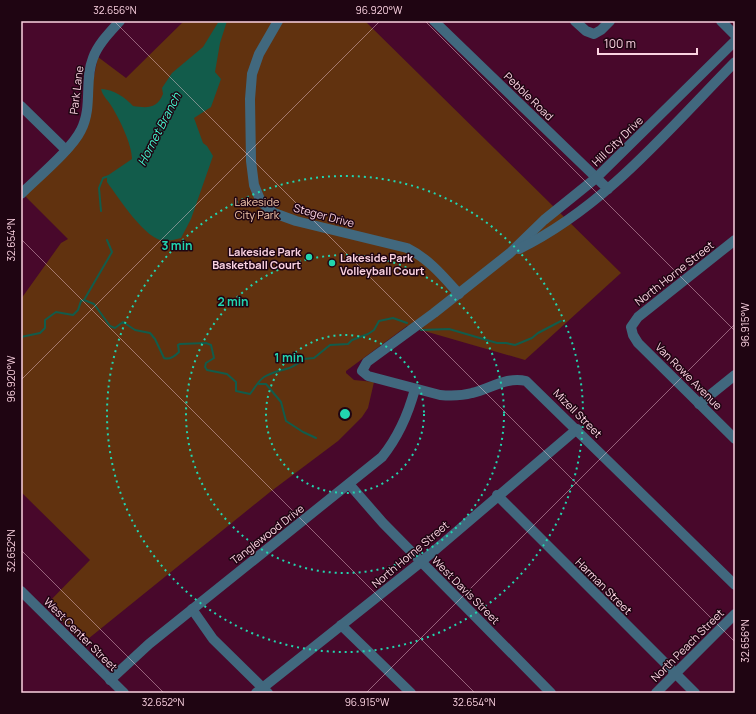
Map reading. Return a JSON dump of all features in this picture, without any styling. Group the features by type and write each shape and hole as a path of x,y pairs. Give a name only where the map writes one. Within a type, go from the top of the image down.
{"street":[{"name":"Park Lane","path":"21,194 66,150 82,129 85,117 92,59 99,46 120,21"},
{"name":"Steger Drive","path":"278,21 259,54 252,74 250,99 251,161 254,185 261,202 274,213 296,221 407,248 420,254 459,294"},
{"name":"Pebble Road","path":"434,21 608,189"},
{"path":"575,21 586,31 594,34 601,30 610,21"},
{"path":"721,21 735,35"},
{"name":"Hill City Drive","path":"362,371 366,362 459,294 510,253 544,220 596,178 735,41"},
{"name":"Hill City Drive","path":"510,253 541,238 567,222 608,189 735,62"},
{"path":"21,106 66,150"},
{"name":"North Horne Street","path":"631,327 638,317 735,240"},
{"name":"Van Rowe Avenue","path":"631,327 633,335 638,343 735,439"},
{"name":"Mizell Street","path":"362,371 368,376 440,395 461,396 512,379 522,380 533,386 735,585"},
{"path":"699,404 735,375"},
{"name":"Tanglewood Drive","path":"110,680 149,644 382,457 393,444 406,421 414,389"},
{"name":"North Horne Street","path":"262,691 341,625 421,562 577,429"},
{"name":"West Davis Street","path":"349,484 367,506 421,562 551,693"},
{"name":"Harman Street","path":"497,496 695,693"},
{"name":"West Center Street","path":"21,591 124,693"},
{"path":"192,609 213,639 262,691"},
{"name":"North Peach Street","path":"656,693 735,614"},
{"path":"341,625 411,693"}],"green space":[{"name":"Lakeside City Park","path":"184,21 365,21 621,273 525,360 407,326 346,371 346,373 354,380 374,382 368,408 362,417 338,441 270,492 83,643 46,605 90,560 21,492 21,299 61,243 68,239 24,195 81,137 98,57 126,78"}],"water":[{"path":"219,21 227,21 220,43 215,72 221,79 211,107 194,118 203,143 207,146 213,156 191,219 181,238 165,241 149,234 141,226 107,182 107,176 132,159 128,140 122,125 101,89 106,89 119,94 133,106 147,107 155,105 161,99 163,94 162,88 172,73 203,47"}],"waterway":[{"name":"Hornet Branch","path":"101,211 99,188 103,178 109,176"},
{"name":"Hornet Branch","path":"21,337 40,333 45,328 45,320 56,312 73,315 78,310 81,301 84,300 112,252 107,240"},
{"path":"84,300 94,304 110,326 115,328 123,322 135,330 150,333 155,339 164,358 170,358 179,352 178,345 180,344 206,343 211,345 214,358 206,363 205,367 207,370 227,374 236,382 236,391 250,394 258,382 269,374 294,366 303,359 314,358 330,345 348,344 352,340 374,330 379,321 393,318 407,323"},
{"path":"421,330 449,329 497,343 515,345 532,338 538,333 561,321"},
{"path":"259,384 266,384 281,402 286,421 316,438"}],"place":[{"name":"Lakeside Park Basketball Court","path":"309,257"},
{"name":"Lakeside Park Volleyball Court","path":"332,263"}]}
